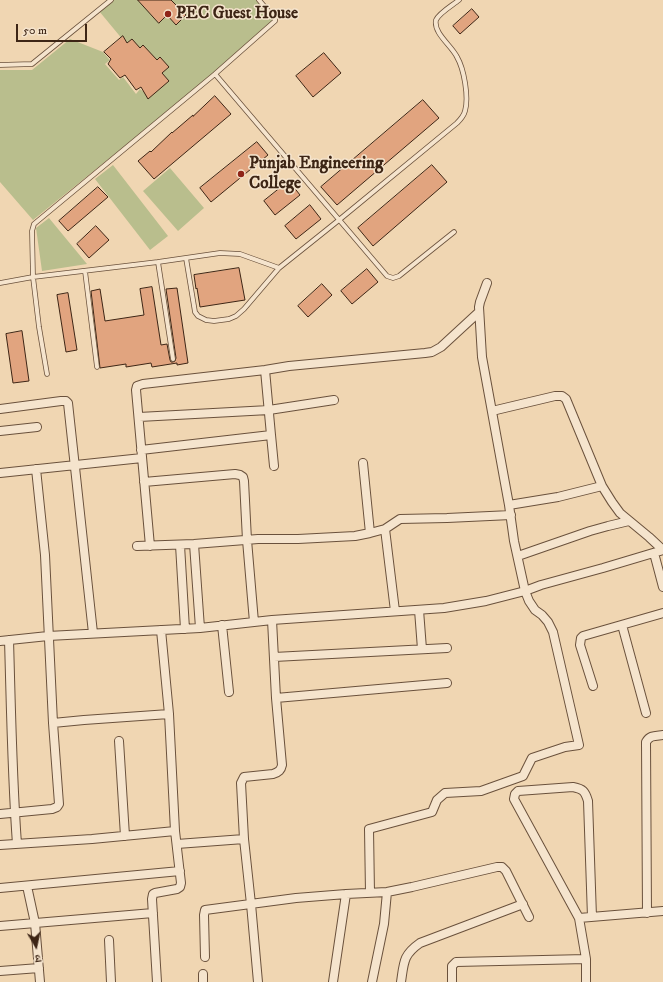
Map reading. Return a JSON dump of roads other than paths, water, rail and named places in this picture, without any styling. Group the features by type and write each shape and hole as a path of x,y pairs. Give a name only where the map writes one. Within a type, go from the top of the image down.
{"street":[{"path":"370,893 369,829 432,812 437,800 446,793 481,791 523,776 532,758 565,747 579,745 553,632 548,622 532,606 525,591 518,556 510,505 482,357 479,312 480,302 487,283"},
{"path":"150,546 136,390 137,386 143,384 289,366 432,352 441,347 479,312"},
{"path":"265,370 274,466"},
{"path":"492,411 555,396 562,396 566,399 602,486 612,502 620,513 663,550"},
{"path":"139,418 269,410 334,400"},
{"path":"0,409 66,401 68,403 93,633"},
{"path":"0,431 37,427"},
{"path":"0,474 74,465 271,435"},
{"path":"363,464 370,534"},
{"path":"0,814 52,809 57,807 59,804 48,636 45,555 36,469"},
{"path":"144,482 235,474 243,477 254,622"},
{"path":"510,505 558,497 602,486"},
{"path":"137,546 355,536 370,534 385,529 400,519 442,519 511,515"},
{"path":"518,556 590,531 629,521"},
{"path":"385,529 395,612"},
{"path":"194,544 200,628"},
{"path":"180,545 185,629"},
{"path":"0,641 93,633 200,628 272,620 395,612 457,606 486,601 525,591 663,550"},
{"path":"654,553 663,587"},
{"path":"419,610 422,649"},
{"path":"593,686 580,645 581,638 663,612"},
{"path":"258,982 244,839 241,783 244,777 273,774 278,772 282,765 276,698 272,620"},
{"path":"222,625 229,692"},
{"path":"622,625 646,713"},
{"path":"157,982 153,894 156,892 177,889 180,887 181,883 175,831 169,714 161,630"},
{"path":"9,640 17,844"},
{"path":"274,657 447,648"},
{"path":"276,698 447,683"},
{"path":"53,723 169,714"},
{"path":"647,913 646,742 648,738 652,736 663,735"},
{"path":"118,741 125,836"},
{"path":"586,982 586,959 580,918 514,799 515,794 518,791 573,787 580,788 586,794 588,801 592,918"},
{"path":"0,845 175,831"},
{"path":"177,844 244,839"},
{"path":"205,957 204,915 206,910 296,898 387,892 502,867 506,871 529,917"},
{"path":"0,888 180,871"},
{"path":"27,886 35,923 40,982"},
{"path":"372,982 384,924 387,892"},
{"path":"333,982 346,894"},
{"path":"401,982 404,961 407,954 420,943 523,904"},
{"path":"580,918 663,911"},
{"path":"0,926 153,913"},
{"path":"109,940 111,982"},
{"path":"452,982 452,966 456,962 586,959"},
{"path":"0,971 39,968"}],"lane":[{"path":"0,65 32,64 111,0"},
{"path":"47,374 39,327 33,277 32,230 34,224 215,74 275,21 275,19 259,0"},
{"path":"186,258 195,312 198,316 206,320 214,321 229,319 236,316 244,309 279,268 457,123 465,112 467,101 462,69 456,55 437,31 436,22 438,16 459,0"},
{"path":"215,74 387,276 393,278 399,276 454,232"},
{"path":"0,283 33,277 220,253 240,254 279,268"},
{"path":"158,262 173,359"},
{"path":"85,271 96,367"}],"place":[{"name":"PEC Guest House","path":"168,14"},
{"name":"Punjab Engineering College","path":"241,174"}]}
